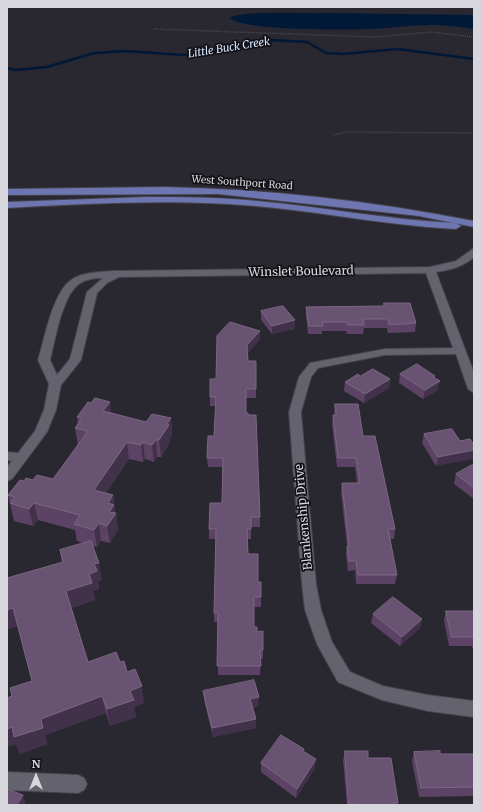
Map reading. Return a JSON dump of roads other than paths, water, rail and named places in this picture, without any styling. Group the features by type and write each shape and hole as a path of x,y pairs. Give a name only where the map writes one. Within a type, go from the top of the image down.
{"main road":[{"name":"West Southport Road","path":"7,192 164,190 218,191 322,200 412,212 474,225"},
{"name":"West Southport Road","path":"7,205 168,200 228,201 297,207 414,224 474,225"}],"street":[{"name":"Winslet Boulevard","path":"55,384 44,360 65,290 77,281 85,278 123,274 430,270 452,266 462,261 474,251"},
{"path":"430,270 474,389"},
{"name":"Winslet Boulevard","path":"7,476 41,432 50,410 55,384 75,360 92,292 103,281 123,274"},
{"name":"Blankenship Drive","path":"459,351 385,352 356,356 314,366 305,378 295,412 309,584 313,610 325,644 344,677 382,693 428,703 474,709"},
{"path":"7,456 21,458"},
{"path":"7,781 78,784"}],"water":[{"path":"261,13 474,15 474,29 448,26 416,25 379,29 297,29 254,25 239,22 230,18 247,14"}],"waterway":[{"name":"Little Buck Creek","path":"7,68 16,70 47,67 94,53 126,51 183,55 219,52 251,42 271,40 307,42 326,53 343,54 398,49 474,59"}]}
